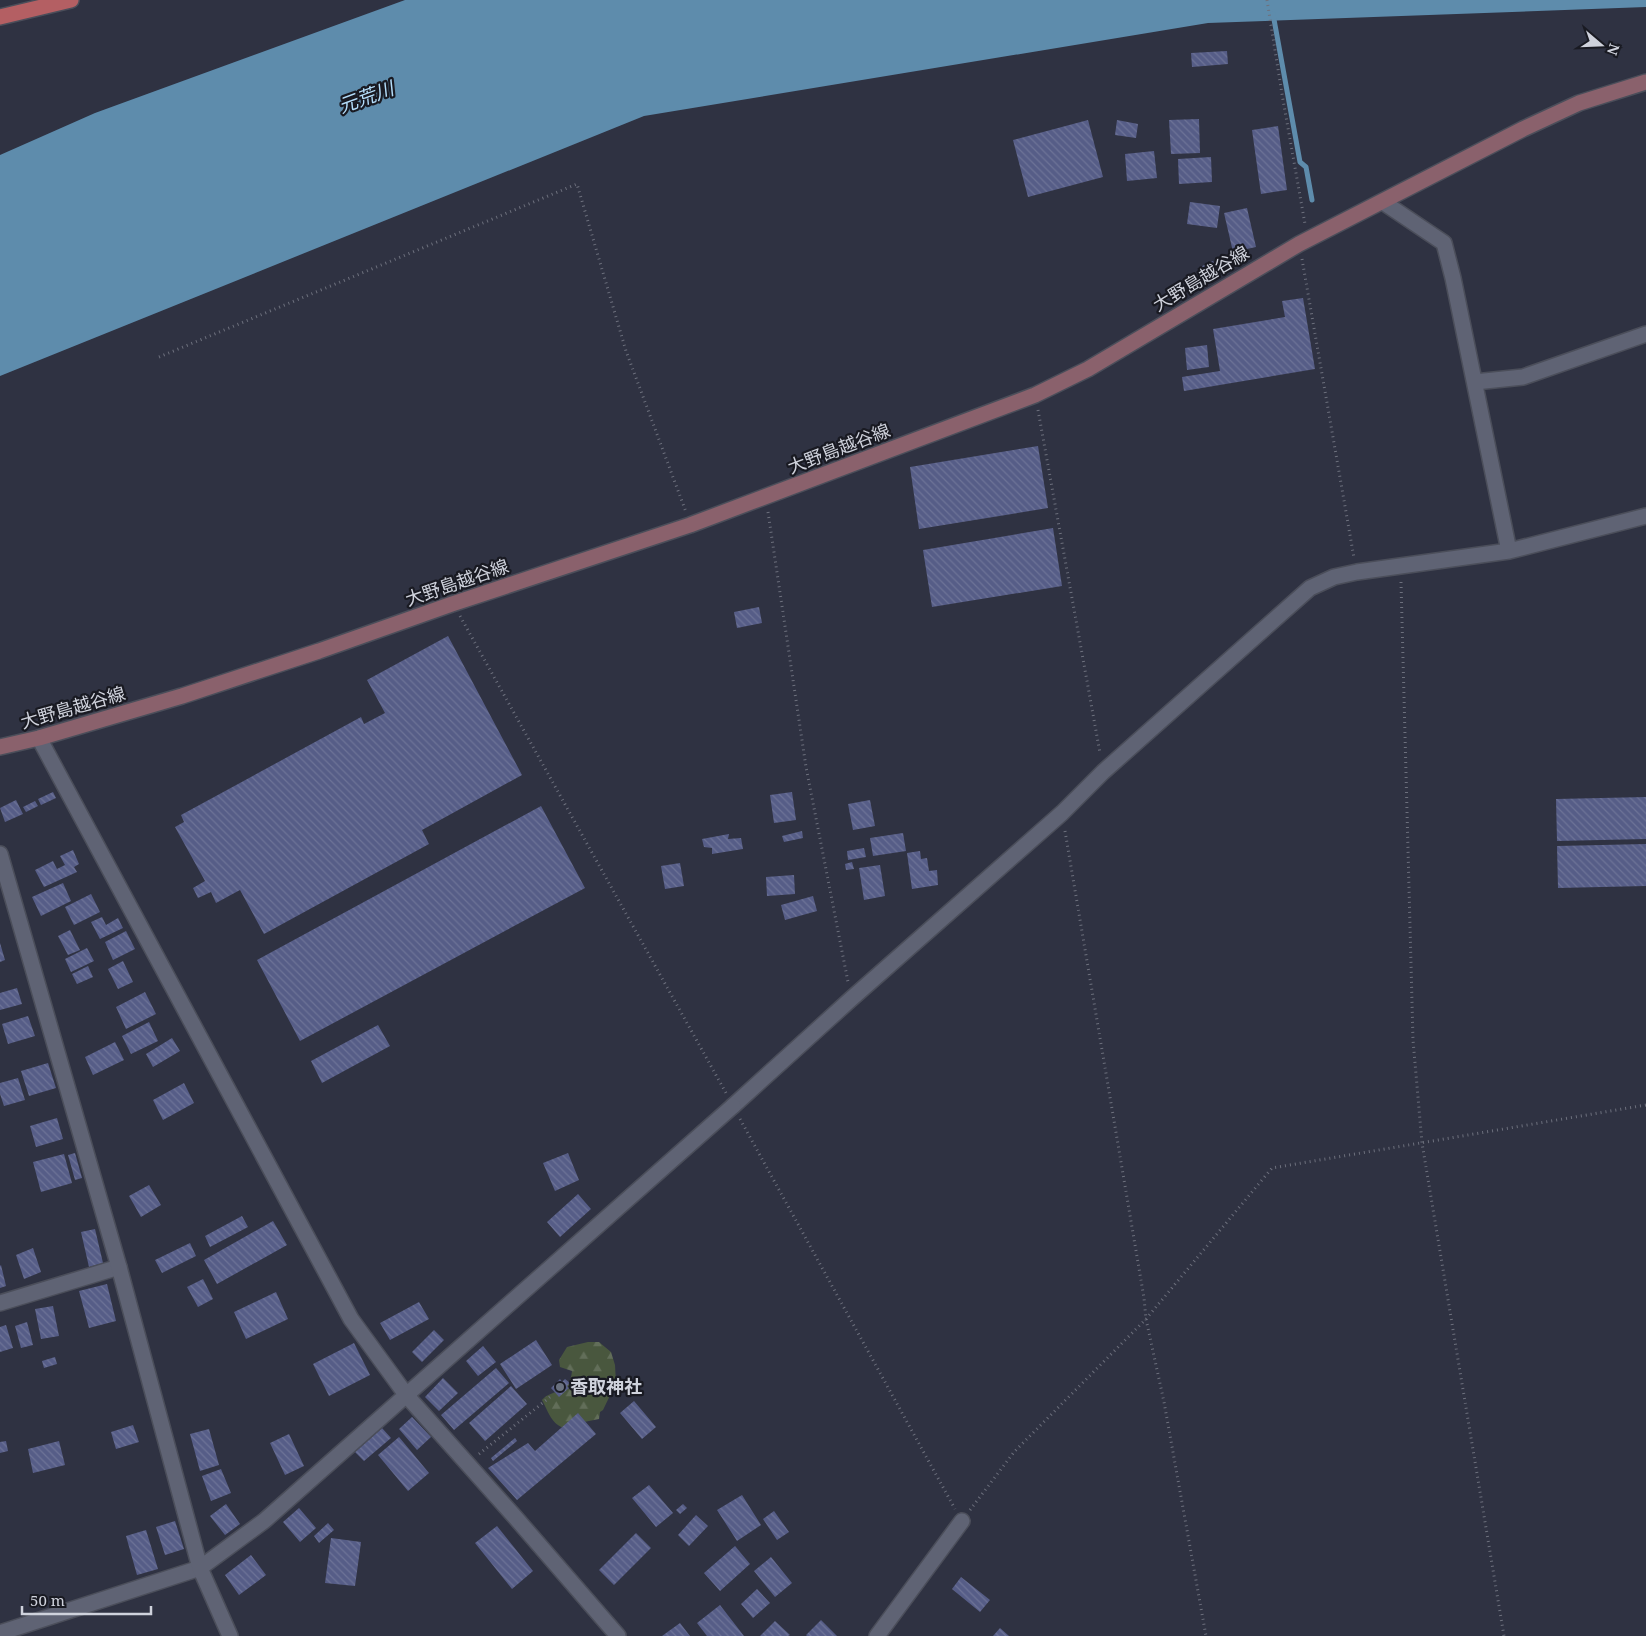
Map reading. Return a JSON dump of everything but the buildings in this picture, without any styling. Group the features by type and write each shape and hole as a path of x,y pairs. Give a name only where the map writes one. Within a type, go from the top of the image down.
{"main road":[{"path":"0,17 71,0"},
{"name":"大野島越谷線","path":"0,747 39,738 182,696 301,657 766,497 1035,395 1088,368 1303,242 1523,129 1579,103 1646,82"}],"street":[{"path":"1383,202 1444,243 1475,382 1509,551"},
{"path":"1475,382 1523,377 1646,334"},
{"path":"0,1633 200,1568 264,1522 1062,813 1103,772 1310,588 1334,577 1357,572 1509,551 1646,516"},
{"path":"39,738 351,1319 407,1396 618,1636"},
{"path":"0,854 119,1267 200,1568 230,1636"},
{"path":"0,1303 119,1267"},
{"path":"877,1636 962,1521"}],"path":[{"path":"1267,0 1292,155 1303,242 1357,572"},
{"path":"159,357 577,184 626,351 690,524"},
{"path":"1035,395 1103,772"},
{"path":"766,497 806,767 851,999"},
{"path":"1400,566 1413,1040 1422,1143 1504,1636"},
{"path":"452,604 733,1106 962,1521 1014,1452 1146,1319 1272,1168 1646,1105"},
{"path":"1062,813 1143,1289 1146,1319 1164,1402 1206,1636"},
{"path":"467,1464 550,1397"}],"green space":[{"path":"588,1342 599,1342 611,1352 615,1365 616,1383 603,1410 600,1412 599,1419 579,1423 566,1429 554,1421 542,1400 564,1388 571,1379 572,1371 560,1367 559,1360 567,1347"}],"water":[{"name":"元荒川","path":"405,0 1646,0 1646,7 1208,23 644,116 0,376 0,155 95,113"}],"waterway":[{"path":"1273,14 1300,162 1306,167 1312,200"}],"place":[{"name":"香取神社","path":"560,1387"}]}
